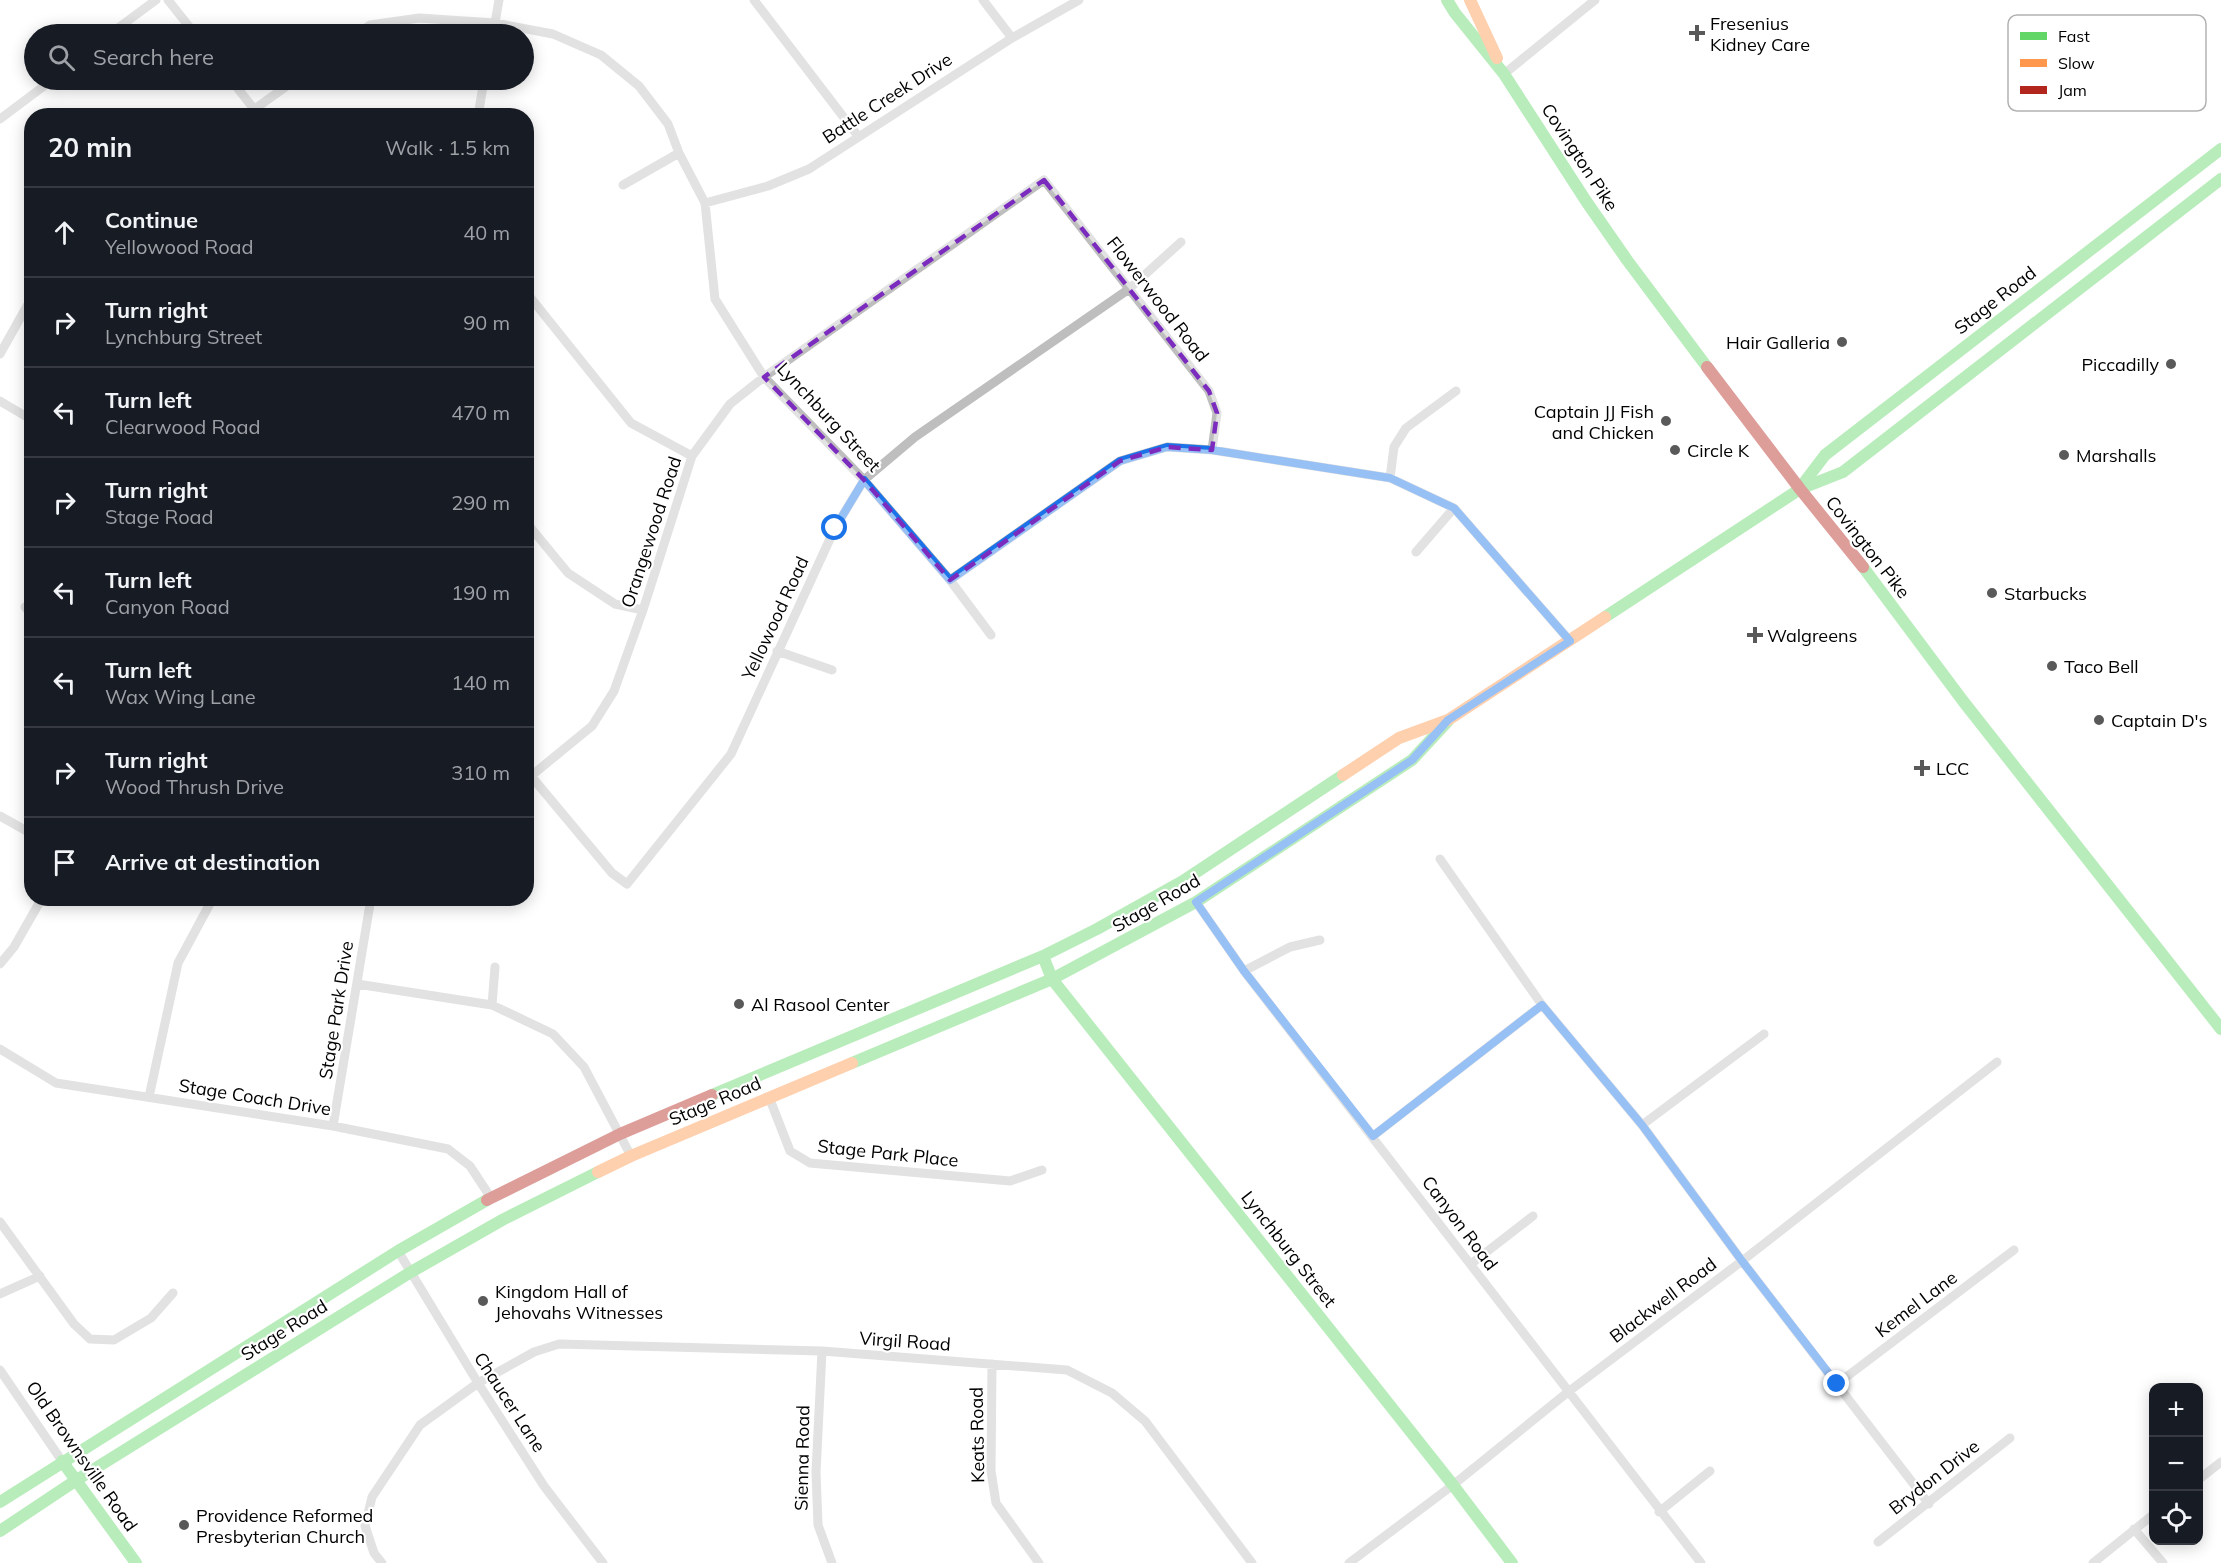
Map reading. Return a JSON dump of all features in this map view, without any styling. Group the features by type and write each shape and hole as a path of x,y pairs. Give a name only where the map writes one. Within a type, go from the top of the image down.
{"main road":[{"name":"Covington Pike","path":"1447,0 1504,74 1627,260 1963,701 2221,1029"},
{"name":"Covington Pike","path":"1470,0 1478,12 1504,74"},
{"name":"Stage Road","path":"1800,489 1826,455 2221,149"},
{"name":"Stage Road","path":"0,1502 398,1251 491,1198 620,1134 1043,956 1183,881 1399,738 1448,720 1800,489 1843,472 2221,179"},
{"name":"Stage Road","path":"0,1531 75,1481 411,1272 504,1219 631,1156 1052,979 1113,949 1196,902 1412,760 1448,720"},
{"name":"Lynchburg Street","path":"1043,956 1052,979 1453,1485 1512,1563"},
{"name":"Old Brownsville Road","path":"62,1461 136,1563"}],"street":[{"path":"124,24 156,0"},
{"path":"168,0 187,24"},
{"path":"495,23 499,0"},
{"path":"754,0 858,136"},
{"path":"983,0 1012,38"},
{"name":"Battle Creek Drive","path":"705,203 768,186 809,169 1012,38 1079,0"},
{"path":"1504,74 1596,0"},
{"name":"Lynchburg Street","path":"377,24 419,18 500,24"},
{"name":"Lynchburg Street","path":"534,30 553,34 601,54 639,86 668,124 679,153 705,203 715,299 764,377 864,480 950,580 991,634"},
{"path":"0,119 39,90"},
{"path":"239,90 253,108"},
{"path":"255,108 281,90"},
{"path":"479,108 482,90"},
{"path":"622,184 679,153"},
{"name":"Flowerwood Road","path":"1044,180 1209,391 1217,412 1212,450"},
{"name":"Orangewood Road","path":"534,769 592,726 614,691 643,610 692,456 730,404 764,377 1044,180"},
{"name":"Yellowood Road","path":"534,779 612,873 627,884 731,754 835,528 864,480 915,437 1130,289 1181,242"},
{"path":"534,302 632,423 692,456"},
{"path":"0,354 24,311"},
{"path":"1390,478 1394,447 1406,428 1456,391"},
{"path":"0,401 24,415"},
{"path":"950,580 1120,461 1167,447 1212,450 1390,478 1454,508 1570,641"},
{"path":"1416,552 1454,508"},
{"path":"534,532 568,573 615,604 643,610"},
{"path":"777,651 832,670"},
{"path":"0,816 24,830"},
{"path":"1440,859 1542,1005 1642,1125 1742,1261 1929,1503"},
{"name":"Canyon Road","path":"1196,902 1244,971 1373,1136 1659,1512 1701,1563"},
{"path":"0,964 14,947 37,906"},
{"path":"149,1097 178,963 209,906"},
{"name":"Stage Park Drive","path":"333,1126 370,906"},
{"path":"1244,971 1290,946 1320,940"},
{"path":"492,1005 495,967"},
{"path":"357,984 492,1005 553,1034 584,1068 631,1156"},
{"path":"1373,1136 1542,1005"},
{"path":"1642,1125 1764,1034"},
{"name":"Stage Coach Drive","path":"0,1048 56,1083 333,1126 448,1149 470,1166 491,1198"},
{"name":"Blackwell Road","path":"1349,1563 1453,1485 1568,1392 1742,1261 1997,1062"},
{"name":"Stage Park Place","path":"769,1097 790,1151 810,1163 1010,1181 1042,1170"},
{"path":"1471,1264 1533,1216"},
{"path":"0,1222 15,1246 74,1324 90,1339 114,1340 151,1318 172,1293"},
{"name":"Kemel Lane","path":"1837,1384 2014,1250"},
{"name":"Chaucer Lane","path":"398,1251 544,1486 603,1563"},
{"path":"0,1294 39,1276"},
{"name":"Virgil Road","path":"382,1563 374,1553 365,1526 372,1497 420,1425 478,1383 534,1352 558,1344 822,1351 1067,1370 1112,1393 1145,1421 1252,1563"},
{"name":"Sienna Road","path":"822,1351 816,1472 818,1525 832,1563"},
{"name":"Keats Road","path":"992,1364 991,1471 996,1503 1039,1563"},
{"name":"Old Brownsville Road","path":"0,1370 62,1461"},
{"name":"Brydon Drive","path":"1878,1542 2010,1438"},
{"path":"2203,1477 2221,1462"},
{"path":"1659,1512 1710,1471"},
{"path":"2093,1563 2149,1518"},
{"path":"2134,1528 2163,1563"}],"highlighted area":[{"path":"1044,180 1209,391 1217,413 1212,450 1167,447 1120,461 950,580 864,480 764,377"}],"traffic: fast":[{"path":"1447,0 1504,74 1586,201 1707,367"},
{"path":"1800,488 1825,455 2221,149"},
{"path":"1605,617 1800,489 1843,472 2221,179"},
{"path":"1863,567 1963,701 2221,1029"},
{"path":"852,1063 1052,979 1196,902 1412,760 1448,721"},
{"path":"712,1095 1043,956 1097,929 1183,881 1343,775"},
{"path":"1043,956 1052,979 1453,1485 1512,1563"},
{"path":"0,1531 75,1481 411,1272 504,1219 598,1172"},
{"path":"0,1502 398,1251 487,1200"},
{"path":"62,1461 136,1563"}],"traffic: slow":[{"path":"1470,0 1497,58"},
{"path":"1343,775 1399,738 1448,720 1605,617"},
{"path":"598,1172 852,1063"}],"traffic: jam":[{"path":"1707,367 1863,567"},
{"path":"487,1200 620,1134 712,1095"}],"place":[{"name":"Fresenius Kidney Care","path":"1697,33"},
{"name":"Hair Galleria","path":"1842,342"},
{"name":"Piccadilly","path":"2171,364"},
{"name":"Captain JJ Fish and Chicken","path":"1666,421"},
{"name":"Circle K","path":"1675,450"},
{"name":"Marshalls","path":"2064,455"},
{"name":"Starbucks","path":"1992,593"},
{"name":"Walgreens","path":"1755,635"},
{"name":"Taco Bell","path":"2052,666"},
{"name":"Captain D's","path":"2099,720"},
{"name":"LCC","path":"1922,768"},
{"name":"Al Rasool Center","path":"739,1004"},
{"name":"Kingdom Hall of Jehovahs Witnesses","path":"483,1301"},
{"name":"Providence Reformed Presbyterian Church","path":"184,1525"}],"route":[{"path":"835,528 864,480 950,580 1120,461 1167,447 1212,450 1390,478 1454,508 1570,641 1448,720 1412,760 1196,902 1244,971 1373,1136 1542,1005 1642,1125 1742,1261 1837,1384"}]}
